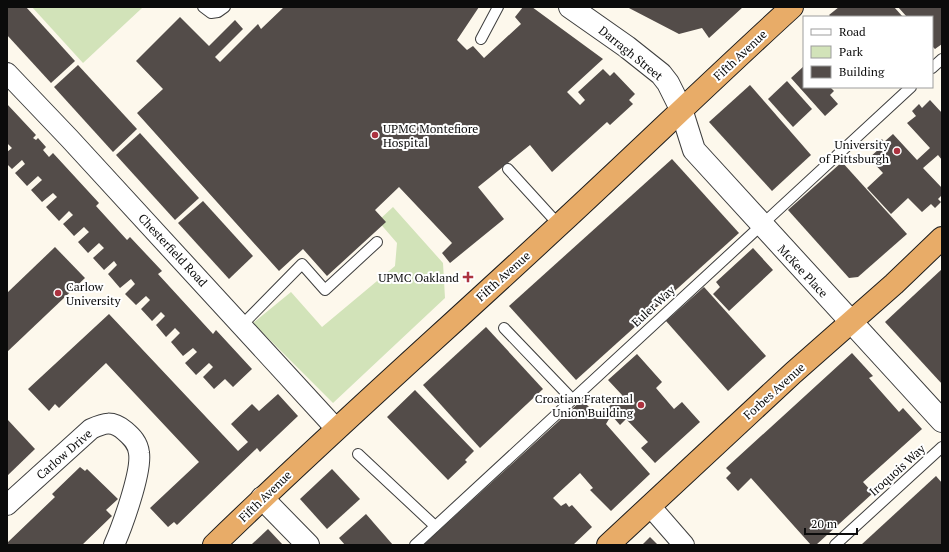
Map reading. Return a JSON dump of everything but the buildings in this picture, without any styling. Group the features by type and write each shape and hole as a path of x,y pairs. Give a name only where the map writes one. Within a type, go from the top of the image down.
{"highway":[{"name":"Fifth Avenue","path":"214,545 337,428 559,225 681,109 792,7"},
{"name":"Forbes Avenue","path":"608,545 792,373 852,322 942,238"}],"street":[{"name":"Darragh Street","path":"570,7 627,47 661,74 668,83 681,109"},
{"name":"Chesterfield Road","path":"7,73 337,428"},
{"name":"McKee Place","path":"681,109 694,150 760,225 852,322 942,421"},
{"name":"Carlow Drive","path":"7,505 91,429 105,423 119,426 135,439 140,453 134,485 121,528 114,545"},
{"path":"262,498 308,545"},
{"path":"650,506 684,545"}],"lane":[{"path":"203,7 211,13 218,12 225,7"},
{"path":"481,39 498,7"},
{"path":"933,67 942,59"},
{"name":"Euler Way","path":"415,545 910,88"},
{"path":"508,169 559,225"},
{"path":"242,326 302,264 325,290 377,242"},
{"path":"504,328 572,400"},
{"name":"Iroquois Way","path":"835,545 942,447"},
{"path":"358,454 435,526"}],"green space":[{"path":"32,7 142,7 142,8 83,63"},
{"path":"393,207 443,263 445,298 333,403 253,323 291,292 322,327 395,266 397,243 378,221"}],"place":[{"name":"UPMC Montefiore Hospital","path":"375,135"},
{"name":"University of Pittsburgh","path":"897,151"},
{"name":"UPMC Oakland","path":"468,277"},
{"name":"Carlow University","path":"58,293"},
{"name":"Croatian Fraternal Union Building","path":"641,405"}]}
